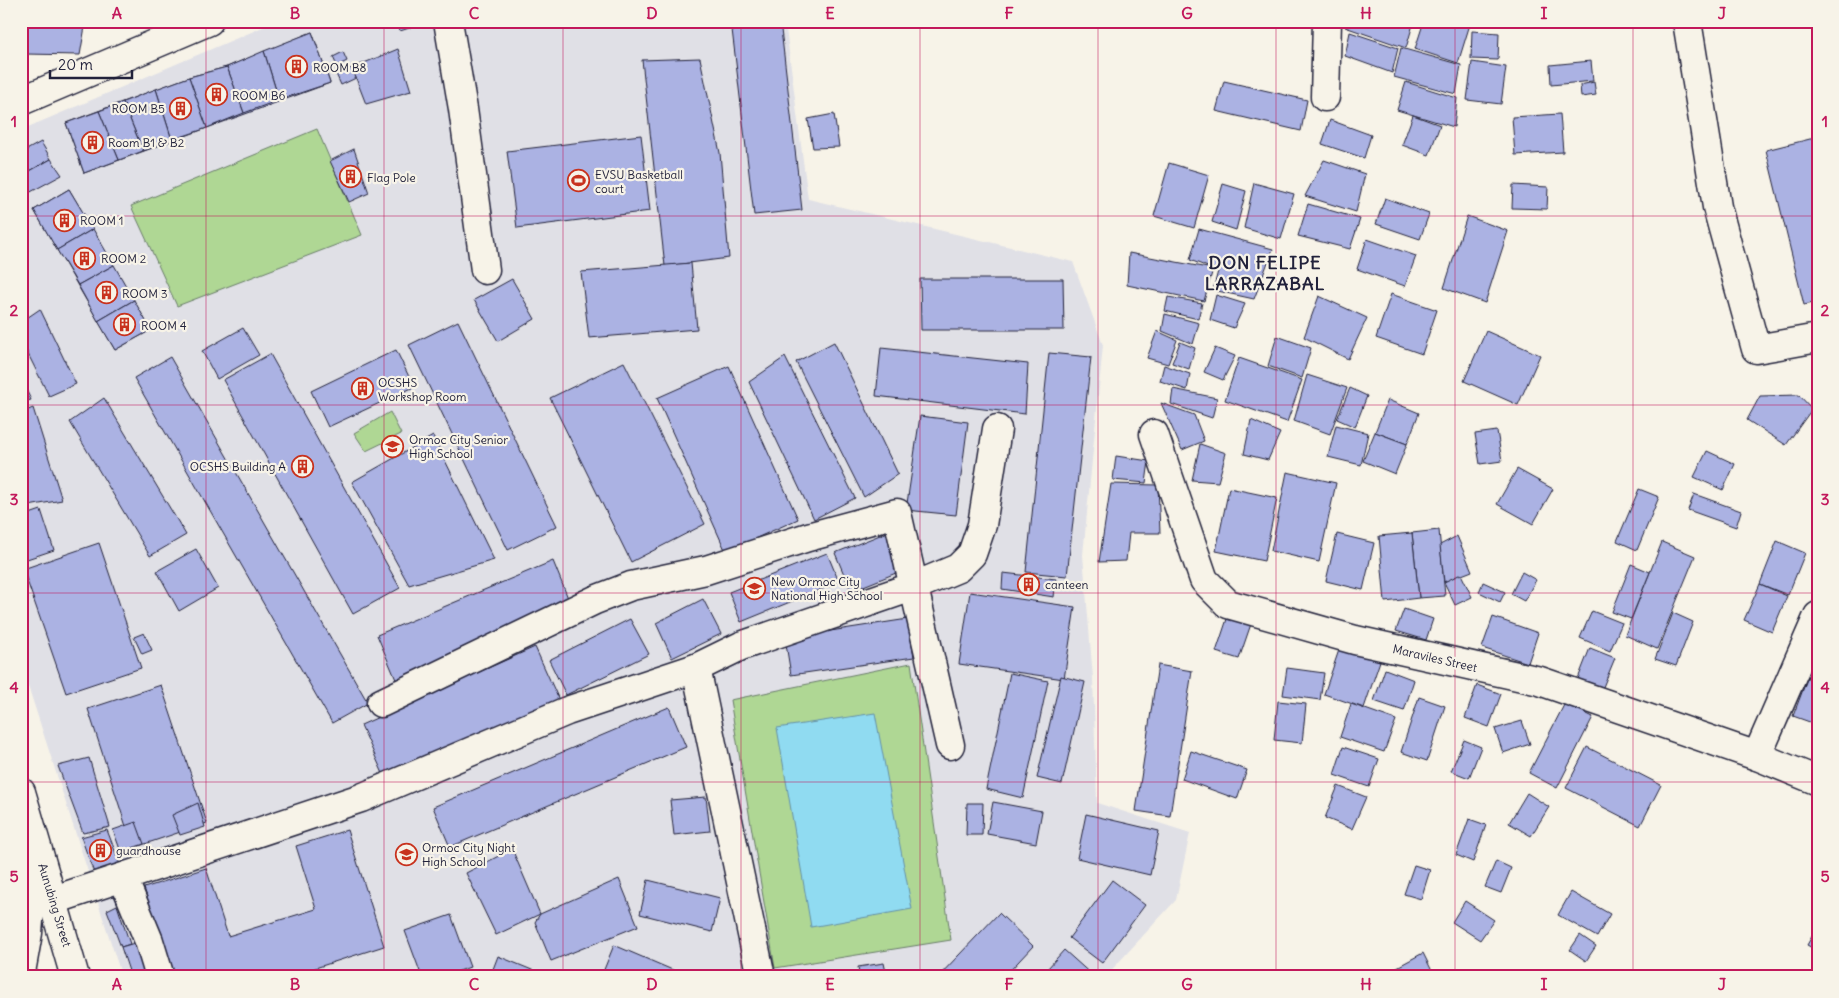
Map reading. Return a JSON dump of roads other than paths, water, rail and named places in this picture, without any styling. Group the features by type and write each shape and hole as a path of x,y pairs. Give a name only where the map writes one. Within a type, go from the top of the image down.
{"street":[{"path":"21,101 209,21"},
{"path":"448,21 463,109 485,270"},
{"path":"1325,97 1327,21"},
{"path":"1687,21 1717,206 1756,349 1818,338"},
{"path":"54,900 360,798 566,710 696,668 741,646 916,586 958,568 972,554 982,526 997,429"},
{"name":"Maraviles Street","path":"1154,434 1204,580 1228,604 1355,640 1540,681 1758,756 1818,780"},
{"path":"381,704 613,592 631,586 706,570 808,537 898,513 916,586 950,746"},
{"path":"1758,756 1818,616"},
{"path":"696,668 761,977"},
{"name":"Aunubing Street","path":"21,792 75,977"},
{"name":"Aunubing Street","path":"21,972 34,881 34,834"},
{"path":"123,878 160,977"}],"water":[{"path":"875,713 912,909 811,927 777,728"}],"place":[{"name":"ROOM B8","path":"297,67"},
{"name":"ROOM B6","path":"216,95"},
{"name":"ROOM B5","path":"181,108"},
{"name":"Room B1 & B2","path":"92,142"},
{"name":"Flag Pole","path":"351,177"},
{"name":"EVSU Basketball court","path":"579,181"},
{"name":"ROOM 1","path":"64,220"},
{"name":"ROOM 2","path":"85,258"},
{"name":"ROOM 3","path":"106,293"},
{"name":"ROOM 4","path":"125,325"},
{"name":"OCSHS Workshop Room","path":"362,389"},
{"name":"Ormoc City Senior High School","path":"393,446"},
{"name":"OCSHS Building A","path":"302,466"},
{"name":"canteen","path":"1029,584"},
{"name":"New Ormoc City National High School","path":"755,588"},
{"name":"guardhouse","path":"100,850"},
{"name":"Ormoc City Night High School","path":"406,854"}],"district":[{"name":"DON FELIPE LARRAZABAL","path":"1265,272"}]}
